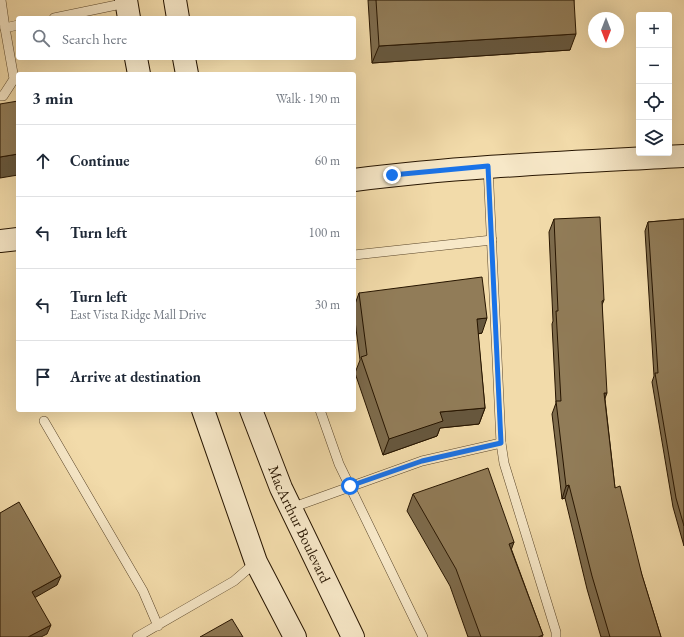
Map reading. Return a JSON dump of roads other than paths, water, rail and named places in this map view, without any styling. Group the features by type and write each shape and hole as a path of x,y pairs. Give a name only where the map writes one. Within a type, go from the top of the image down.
{"main road":[{"path":"175,0 178,16"},
{"path":"136,60 139,72"},
{"path":"184,60 187,72"},
{"path":"356,180 488,166 643,156"},
{"path":"672,156 684,156"},
{"path":"0,241 16,239"},
{"path":"204,412 256,562 295,637"},
{"name":"MacArthur Boulevard","path":"251,412 290,508 353,637"}],"lane":[{"path":"0,96 3,96 14,79 1,0"},
{"path":"67,16 127,7"},
{"path":"5,28 16,25"},
{"path":"488,166 501,443 504,463 556,632 556,637"},
{"path":"356,255 492,240"},
{"path":"321,412 332,446 350,486 423,637"},
{"path":"44,420 143,591 158,626"},
{"path":"290,508 422,461 501,443"},
{"path":"137,637 234,580 256,562"}]}
